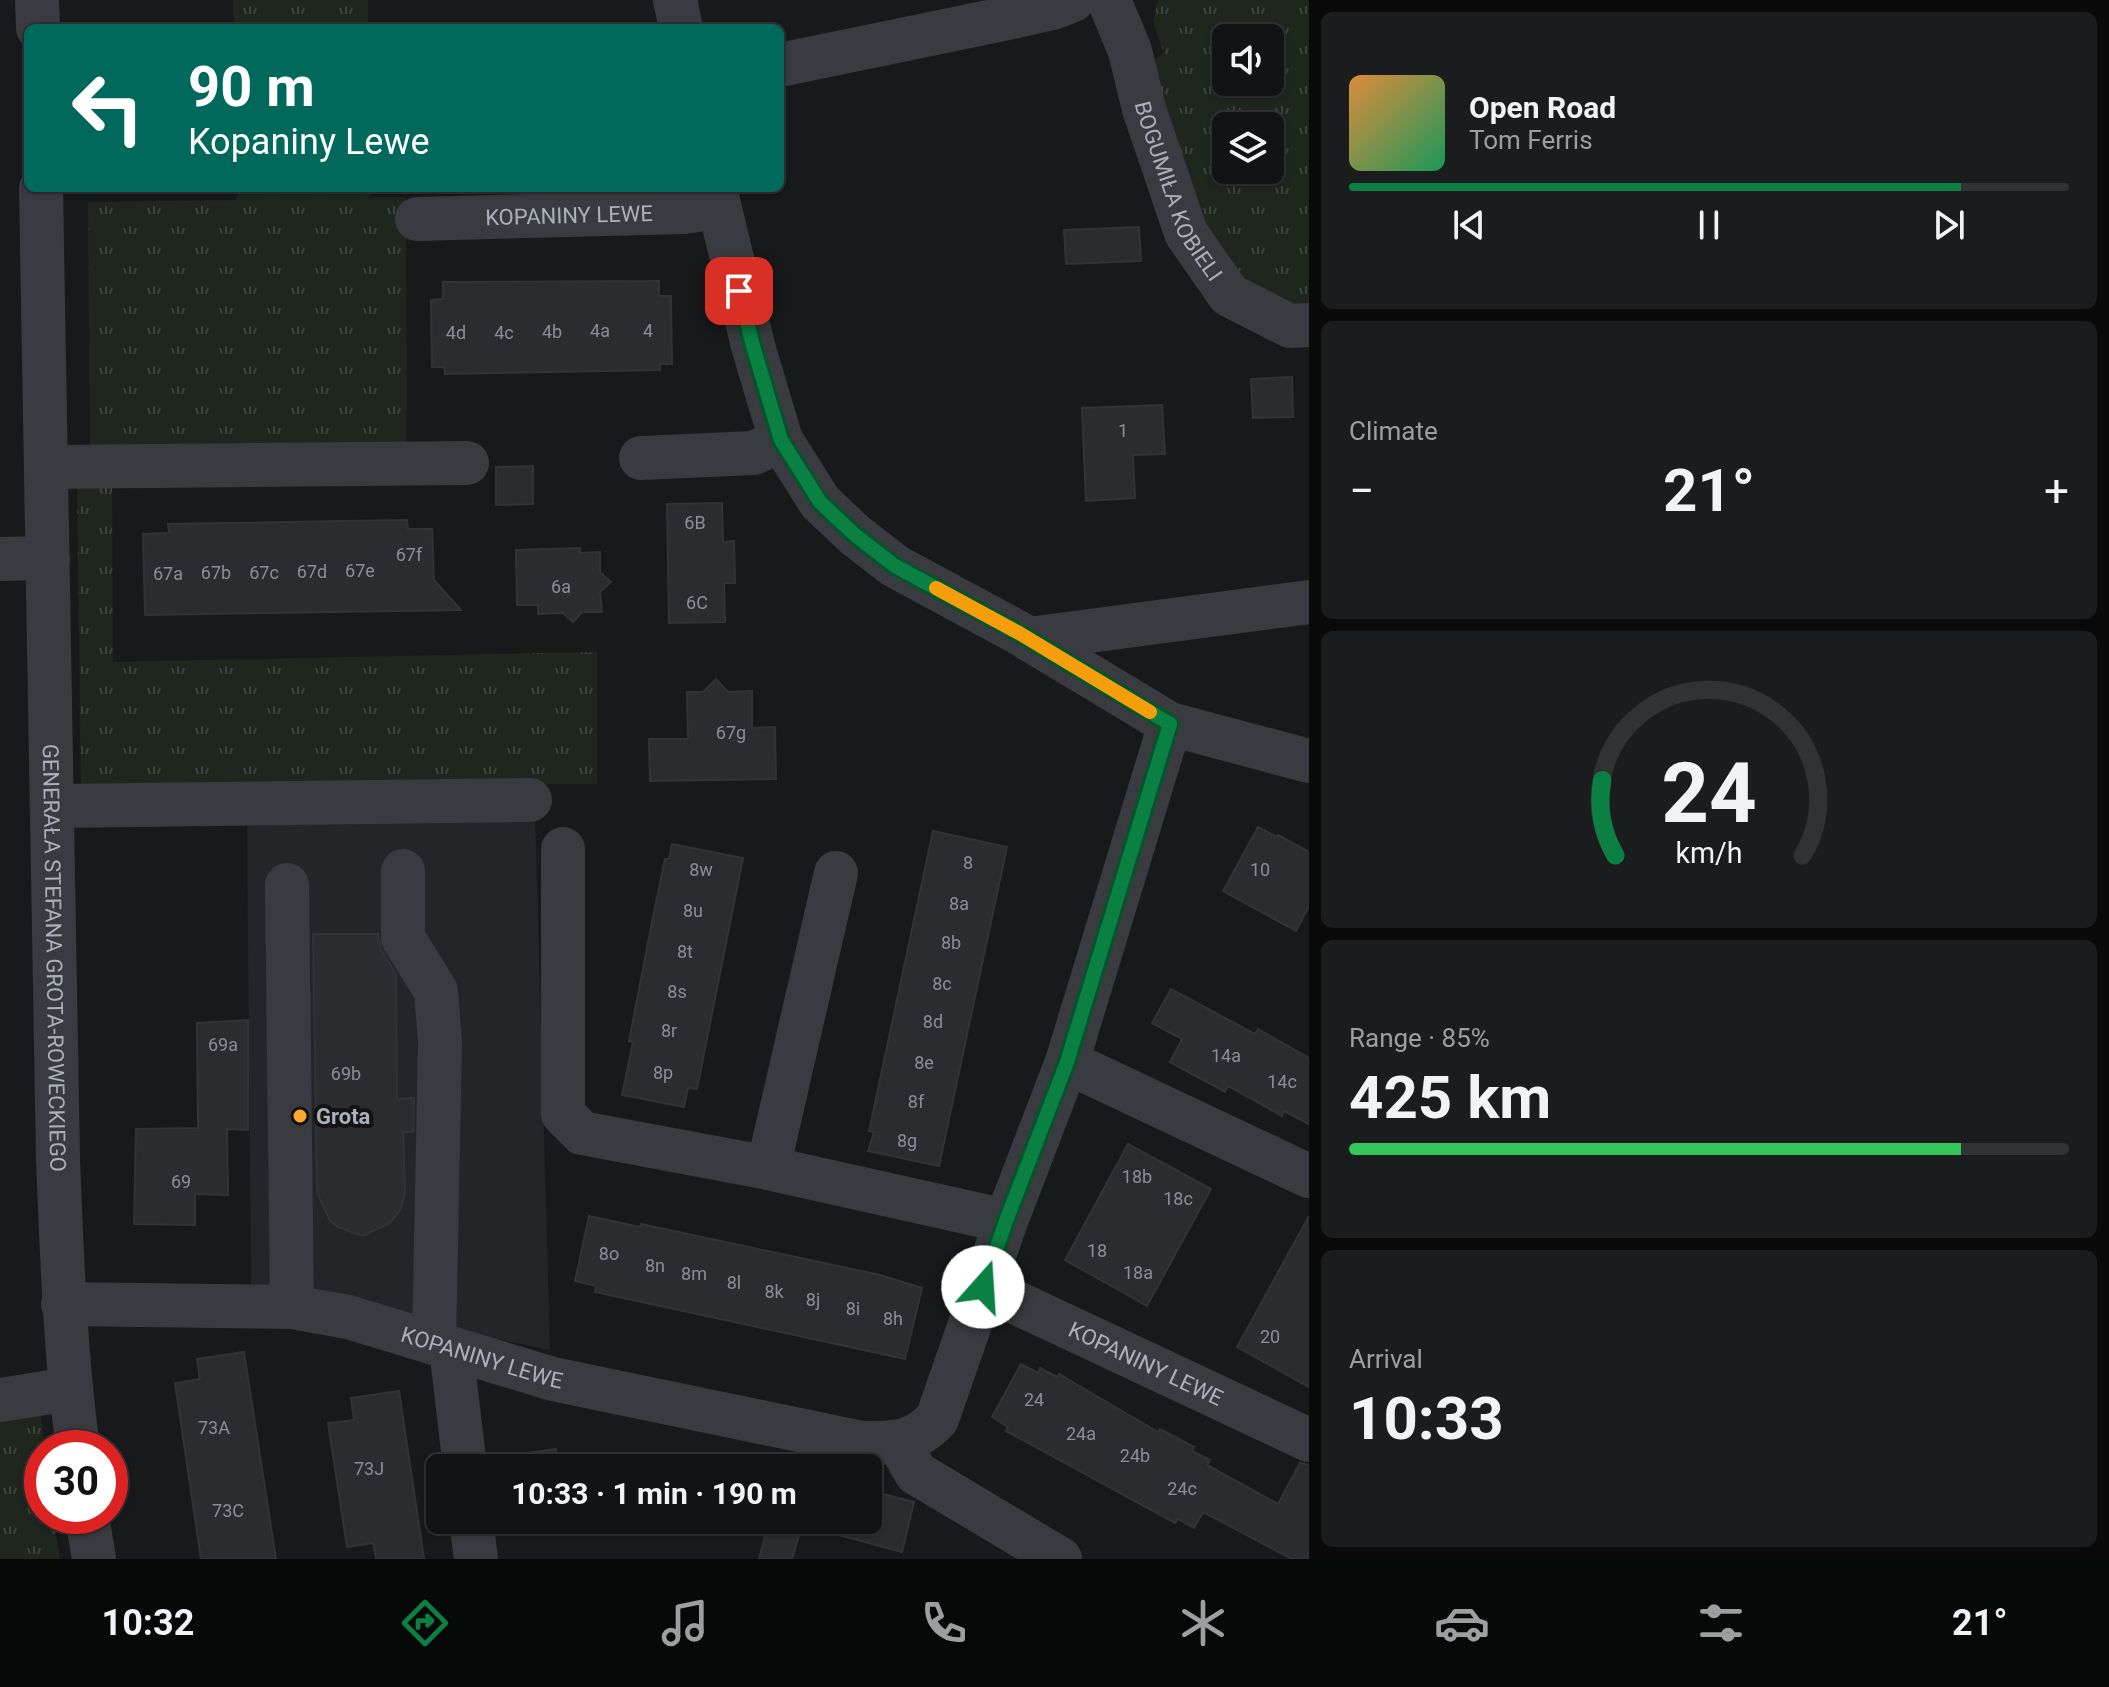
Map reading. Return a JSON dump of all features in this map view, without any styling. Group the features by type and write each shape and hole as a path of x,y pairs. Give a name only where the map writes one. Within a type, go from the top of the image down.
{"street":[{"path":"37,0 38,24"},
{"path":"675,0 680,24"},
{"path":"784,64 1008,18 1073,0"},
{"name":"BOGUMIŁA KOBIELI","path":"1109,0 1130,51 1144,109 1186,233 1229,295 1290,326 1309,325"},
{"name":"GENERAŁA STEFANA GROTA-ROWECKIEGO","path":"41,192 58,1160 63,1304 76,1430"},
{"name":"KOPANINY LEWE","path":"417,219 684,212 717,198 753,346 781,440 820,502 895,566 1029,639 1170,724 1309,761"},
{"path":"641,458 754,453 781,440"},
{"path":"47,467 467,463"},
{"path":"0,559 48,558"},
{"path":"1029,639 1309,602"},
{"path":"1060,1559 916,1473 899,1443 923,1433 937,1419 1006,1221 1067,1062 1170,724"},
{"path":"53,806 530,800"},
{"path":"563,849 563,1114 582,1133 768,1168 1006,1221"},
{"path":"403,871 403,938 436,991 440,1042 443,1346 462,1454"},
{"path":"768,1168 836,873"},
{"path":"287,885 292,1307"},
{"path":"1067,1062 1309,1176"},
{"name":"KOPANINY LEWE","path":"983,1287 1309,1440"},
{"name":"KOPANINY LEWE","path":"63,1304 292,1307 348,1317 553,1379 862,1443 899,1443"},
{"path":"0,1400 70,1389"},
{"path":"90,1534 94,1559"},
{"path":"473,1534 476,1559"}],"shaded area":[{"path":"535,815 550,1350 251,1288 247,818"}],"green space":[{"path":"233,0 368,0 368,24 234,24"},
{"path":"1158,0 1309,0 1309,308 1294,308 1249,289 1211,240 1180,168 1152,60 1164,53 1153,21"},
{"path":"237,192 371,192 371,197 406,197 407,447 90,450 88,202 236,200"},
{"path":"112,481 113,662 597,652 597,784 81,787 77,483"},
{"path":"40,1403 42,1430 24,1430 24,1534 56,1534 60,1559 0,1559 0,1410"}],"building":[{"path":"1139,227 1141,261 1066,264 1064,230"},
{"path":"659,281 659,296 671,296 672,364 660,364 660,370 445,374 444,367 432,367 431,300 443,299 443,282"},
{"path":"1292,377 1293,417 1253,418 1251,379"},
{"path":"1162,405 1165,454 1133,455 1135,498 1086,501 1082,408"},
{"path":"533,466 533,504 496,505 496,467"},
{"path":"722,503 723,542 734,541 735,583 724,583 725,622 669,623 667,504"},
{"path":"407,520 408,529 432,529 434,580 461,610 145,615 143,534 169,533 168,524"},
{"path":"580,548 580,553 600,552 600,572 611,582 600,592 602,612 582,612 573,622 563,613 538,614 538,605 517,605 516,550"},
{"path":"716,679 728,692 752,691 752,728 775,727 776,779 650,781 649,739 688,739 687,692 703,692"},
{"path":"1258,827 1309,852 1309,906 1296,931 1223,891"},
{"path":"933,831 1007,847 939,1166 868,1151 874,1132 869,1131"},
{"path":"672,844 743,858 697,1089 688,1088 684,1107 622,1095 653,917 665,859 669,859"},
{"path":"313,934 378,934 381,950 396,974 397,1099 414,1098 413,1132 403,1132 405,1193 401,1209 390,1223 363,1236 330,1221 317,1192"},
{"path":"1171,989 1255,1034 1258,1029 1309,1058 1309,1124 1284,1111 1282,1116 1228,1086 1225,1092 1170,1062 1182,1039 1152,1023"},
{"path":"248,1020 248,1130 227,1129 228,1195 195,1194 195,1225 134,1224 136,1129 198,1128 197,1023"},
{"path":"1128,1144 1211,1189 1147,1306 1065,1260"},
{"path":"589,1216 640,1227 641,1224 880,1275 922,1288 905,1359 595,1292 596,1286 575,1281"},
{"path":"1309,1216 1309,1387 1237,1347"},
{"path":"244,1352 276,1559 201,1559 175,1383 200,1379 197,1359"},
{"path":"1021,1364 1038,1373 1040,1368 1057,1377 1059,1374 1158,1432 1160,1429 1194,1447 1192,1451 1210,1460 1207,1465 1278,1504 1300,1463 1309,1465 1309,1559 1292,1559 1203,1512 1194,1528 1178,1519 1175,1523 1006,1431 1008,1427 992,1417"},
{"path":"399,1391 424,1559 376,1559 373,1543 347,1547 328,1423 354,1420 351,1398"},
{"path":"556,1449 557,1454 521,1454"},
{"path":"882,1494 914,1502 902,1552 835,1534 882,1534"},
{"path":"765,1534 799,1534 792,1559 759,1559"}],"slow traffic":[{"path":"936,588 1019,633 1150,712"}],"place":[{"name":"Grota","path":"300,1116"}],"route":[{"path":"739,291 781,440 820,502 895,566 1019,633 1170,724 1067,1062 983,1287"}]}
